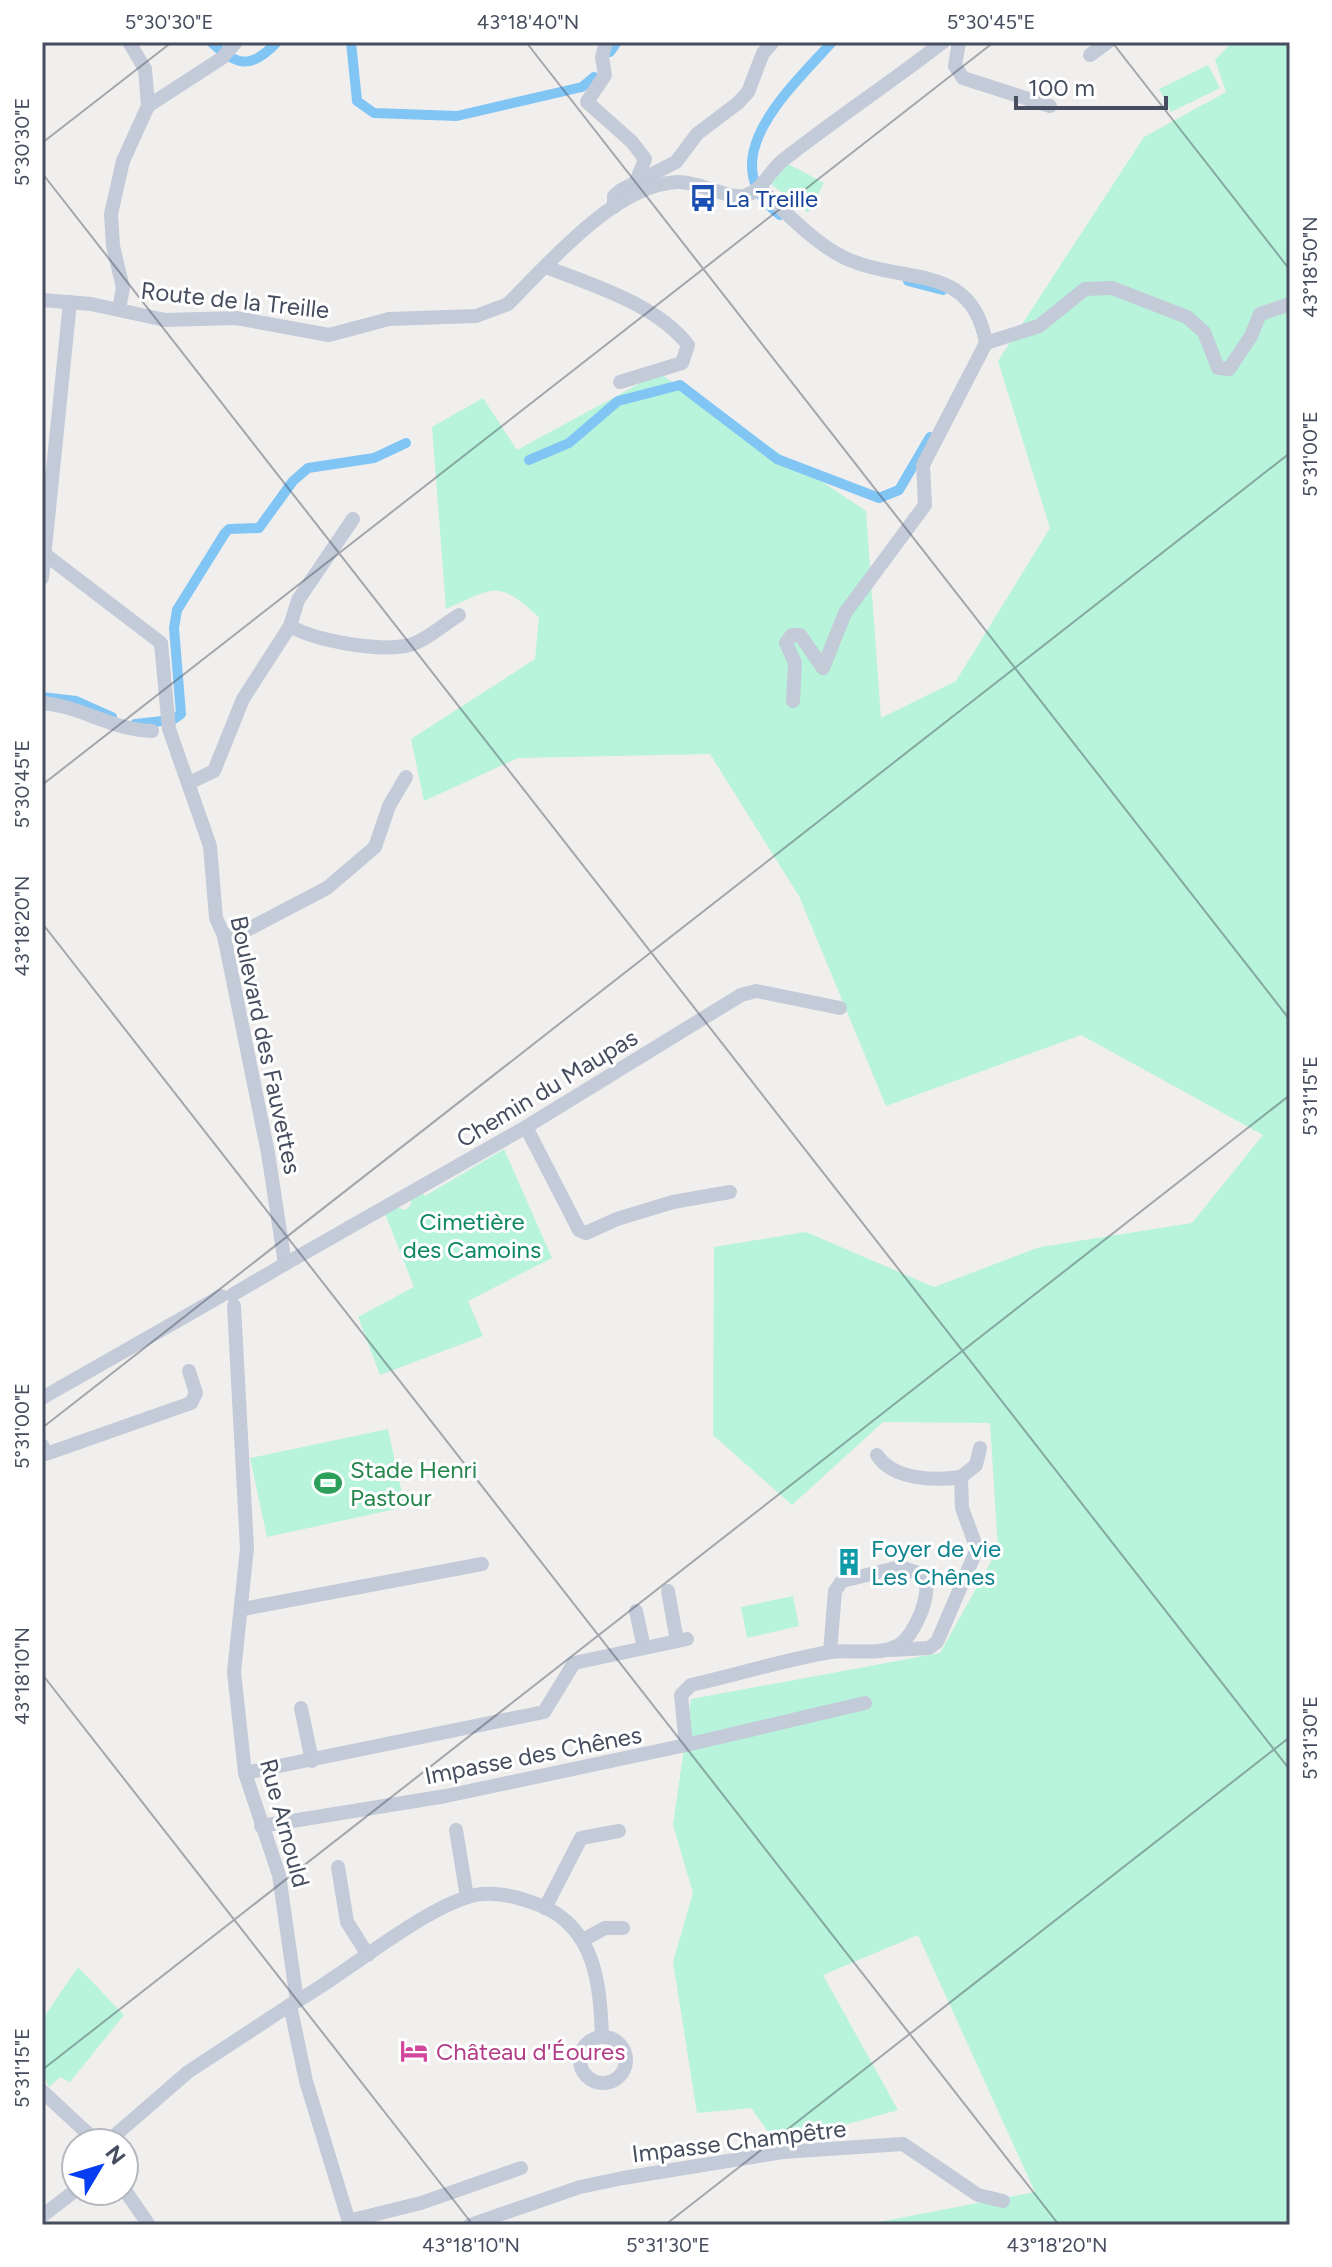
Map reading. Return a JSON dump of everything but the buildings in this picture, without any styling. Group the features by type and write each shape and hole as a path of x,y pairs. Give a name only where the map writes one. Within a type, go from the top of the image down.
{"street":[{"path":"119,309 123,288 113,246 111,214 123,161 148,106 145,69 129,42"},
{"path":"606,42 603,81 587,102 642,155 645,164 636,182"},
{"path":"614,207 614,196 676,162 697,134 738,103 748,92 763,53 773,42"},
{"path":"793,701 795,663 786,643 792,635 800,635 815,661 823,668 828,661 845,613 925,505 923,465 986,343 983,324 971,302 954,288 844,258 757,188 783,160 943,42"},
{"path":"959,42 955,66 963,78 1050,106"},
{"path":"1090,55 1108,42"},
{"path":"148,106 229,50"},
{"name":"Route de la Treille","path":"42,300 119,309 165,320 236,318 329,335 389,319 490,312 508,304 590,223 614,207 672,182 697,183 736,196 757,188"},
{"path":"546,267 646,312 680,335 688,345 682,363 620,382"},
{"path":"986,343 994,343 1039,326 1085,289 1112,288 1187,317 1204,332 1218,368 1229,369 1251,336 1260,314 1290,304"},
{"path":"42,578 70,302"},
{"path":"189,783 214,771 243,699 290,626 298,600 353,519"},
{"name":"Boulevard des Fauvettes","path":"43,553 161,643 168,723 210,846 216,918 224,936 268,1153 285,1264"},
{"path":"290,626 309,637 328,642 408,646 459,615"},
{"path":"42,703 76,710 124,730 152,731"},
{"path":"224,936 243,932 327,888 375,847 389,806 406,777"},
{"name":"Chemin du Maupas","path":"285,1264 526,1127 741,995 756,991 840,1008"},
{"path":"526,1127 579,1230 586,1233 673,1202 730,1192"},
{"path":"42,1398 223,1303 285,1264"},
{"name":"Rue Arnould","path":"223,1303 234,1324 247,1548 234,1672 245,1773 279,1875 306,2081 349,2223"},
{"path":"42,1445 46,1454 191,1403 196,1393 189,1371"},
{"path":"877,1455 897,1472 923,1478 961,1477 976,1465 980,1448"},
{"path":"686,1745 681,1706 685,1690 691,1685 830,1652 929,1648 937,1642 975,1558 976,1541 962,1508 961,1477"},
{"path":"243,1609 482,1564"},
{"path":"830,1652 835,1591 842,1581 900,1567 911,1569 924,1575 928,1591 906,1639 886,1650"},
{"path":"245,1773 544,1712 574,1663 682,1640 668,1591"},
{"path":"636,1611 644,1648"},
{"name":"Impasse des Chênes","path":"261,1826 446,1796 865,1703"},
{"path":"301,1708 312,1761"},
{"path":"456,1830 467,1897"},
{"path":"545,1908 581,1838 619,1831"},
{"path":"338,1867 347,1922 368,1955"},
{"path":"124,2127 188,2072 368,1955 467,1897 500,1894 545,1908 571,1925 583,1940 601,2001 602,2036"},
{"path":"583,1940 605,1928 623,1928"},
{"path":"42,2091 81,2127"},
{"name":"Impasse Champêtre","path":"470,2225 580,2187 623,2178 783,2152 903,2144 978,2195 1003,2201"},
{"path":"349,2223 421,2203 521,2168"},
{"path":"42,2216 60,2202"},
{"path":"136,2207 149,2225"}],"green space":[{"path":"1232,42 1290,42 1290,2225 863,2225 1035,2192 918,1935 823,1975 898,2110 777,2144 751,2108 697,2113 673,1962 693,1893 673,1825 691,1699 940,1653 998,1549 990,1423 883,1422 792,1505 713,1435 714,1247 806,1232 934,1287 1040,1247 1192,1223 1263,1135 1081,1035 886,1106 799,896 710,754 518,758 424,801 411,739 535,659 539,617 514,597 495,591 446,609 432,427 483,398 517,450 659,373 866,511 881,718 956,681 1050,528 998,361 1144,137 1226,92 1215,60"},
{"path":"1208,65 1220,88 1171,112 1159,89"},
{"path":"788,164 824,183 808,213 771,184"},
{"name":"Cimetière des Camoins","path":"504,1149 552,1258 468,1301 483,1336 380,1375 358,1317 414,1287 385,1214 395,1207 405,1210 411,1205 411,1198 421,1192 425,1196"},
{"name":"Stade Henri Pastour","path":"388,1429 405,1507 267,1537 250,1458"},
{"path":"793,1596 799,1626 747,1638 741,1607"},
{"path":"78,1967 124,2015 70,2082 60,2077 49,2087 42,2074 42,2020"}],"waterway":[{"path":"211,42 228,56 244,62 259,57 277,42"},
{"path":"351,42 357,101 374,113 457,116 582,87 594,77"},
{"path":"610,52 617,42"},
{"path":"780,215 760,194 752,171 755,148 764,124 779,102 832,42"},
{"path":"908,281 943,290"},
{"path":"529,460 569,443 618,401 680,385 777,459 879,498 899,490 930,437"},
{"path":"135,724 172,720 181,714 174,628 177,610 225,533 229,529 259,528 293,481 308,468 374,458 406,443"},
{"path":"42,697 76,701 112,717"}],"place":[{"name":"La Treille","path":"703,198"},
{"name":"Stade Henri Pastour","path":"328,1483"},
{"name":"Foyer de vie Les Chênes","path":"849,1562"},
{"name":"Château d'Éoures","path":"414,2051"}]}
